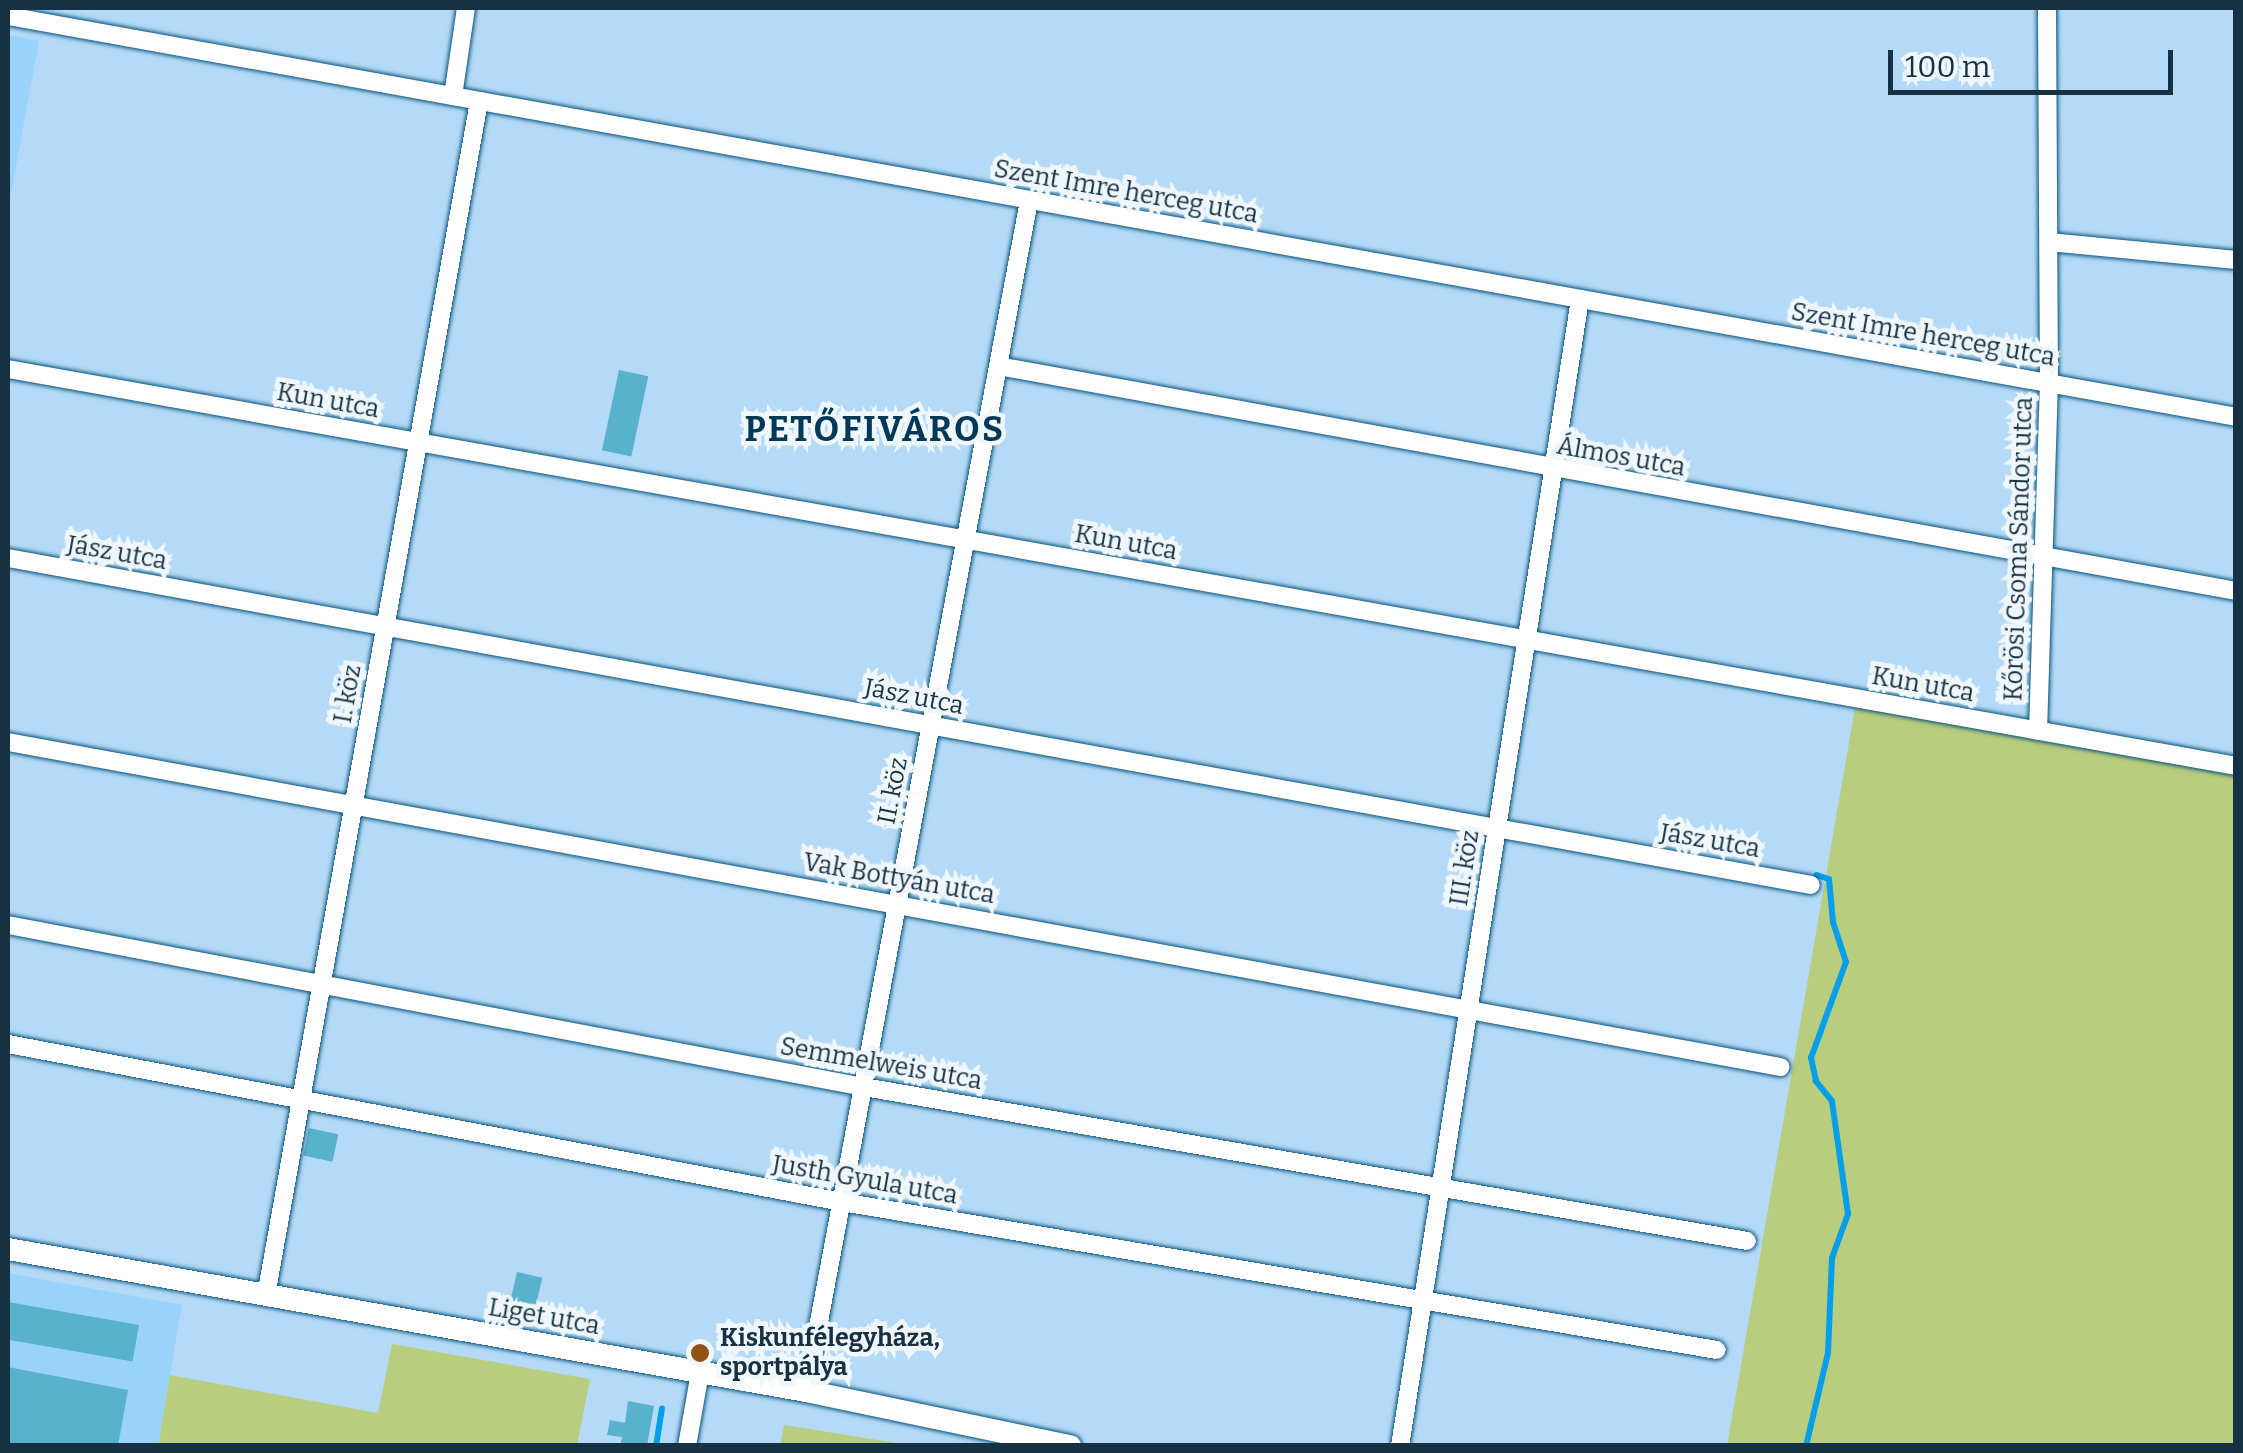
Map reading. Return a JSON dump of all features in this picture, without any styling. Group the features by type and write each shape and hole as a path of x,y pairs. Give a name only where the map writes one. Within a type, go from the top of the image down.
{"main road":[{"name":"Liget utca","path":"8,1249 806,1391 1070,1446"}],"street":[{"path":"453,96 466,8"},
{"name":"Kőrösi Csoma Sándor utca","path":"2038,731 2049,384 2047,8"},
{"name":"Szent Imre herceg utca","path":"8,16 2236,418"},
{"name":"I. köz","path":"266,1296 480,101"},
{"name":"II. köz","path":"806,1391 1029,200"},
{"path":"2050,242 2236,260"},
{"name":"III. köz","path":"1400,1446 1580,299"},
{"name":"Álmos utca","path":"998,366 1553,470 2236,591"},
{"name":"Kun utca","path":"8,369 2236,766"},
{"name":"Jász utca","path":"8,558 1811,885"},
{"name":"Vak Bottyán utca","path":"8,742 1780,1068"},
{"name":"Semmelweis utca","path":"8,925 864,1087 1747,1241"},
{"name":"Justh Gyula utca","path":"8,1044 842,1202 1717,1350"},
{"path":"687,1446 700,1372"}],"shaded area":[{"path":"8,35 39,41 8,210"},
{"path":"8,1273 182,1305 158,1445 8,1445"}],"green space":[{"path":"1856,702 2235,769 2235,1445 1727,1446"},
{"path":"392,1344 590,1379 577,1445 158,1445 170,1375 378,1413"},
{"path":"784,1425 909,1445 780,1445"}],"building":[{"path":"619,370 648,376 631,456 602,450"},
{"path":"309,1128 338,1134 333,1162 303,1155"},
{"path":"517,1272 542,1278 534,1313 509,1307"},
{"path":"8,1302 139,1325 133,1362 8,1340"},
{"path":"8,1367 128,1390 118,1446 8,1446"},
{"path":"628,1401 654,1406 647,1446 620,1446 622,1437 607,1435 610,1420 625,1423"}],"waterway":[{"path":"1806,1446 1828,1353 1832,1258 1848,1214 1832,1101 1816,1081 1811,1058 1846,962 1833,922 1829,879 1817,875"},
{"path":"656,1446 662,1408"}],"place":[{"name":"Kiskunfélegyháza, sportpálya","path":"700,1353"}],"district":[{"name":"PETŐFIVÁROS","path":"875,429"}]}
